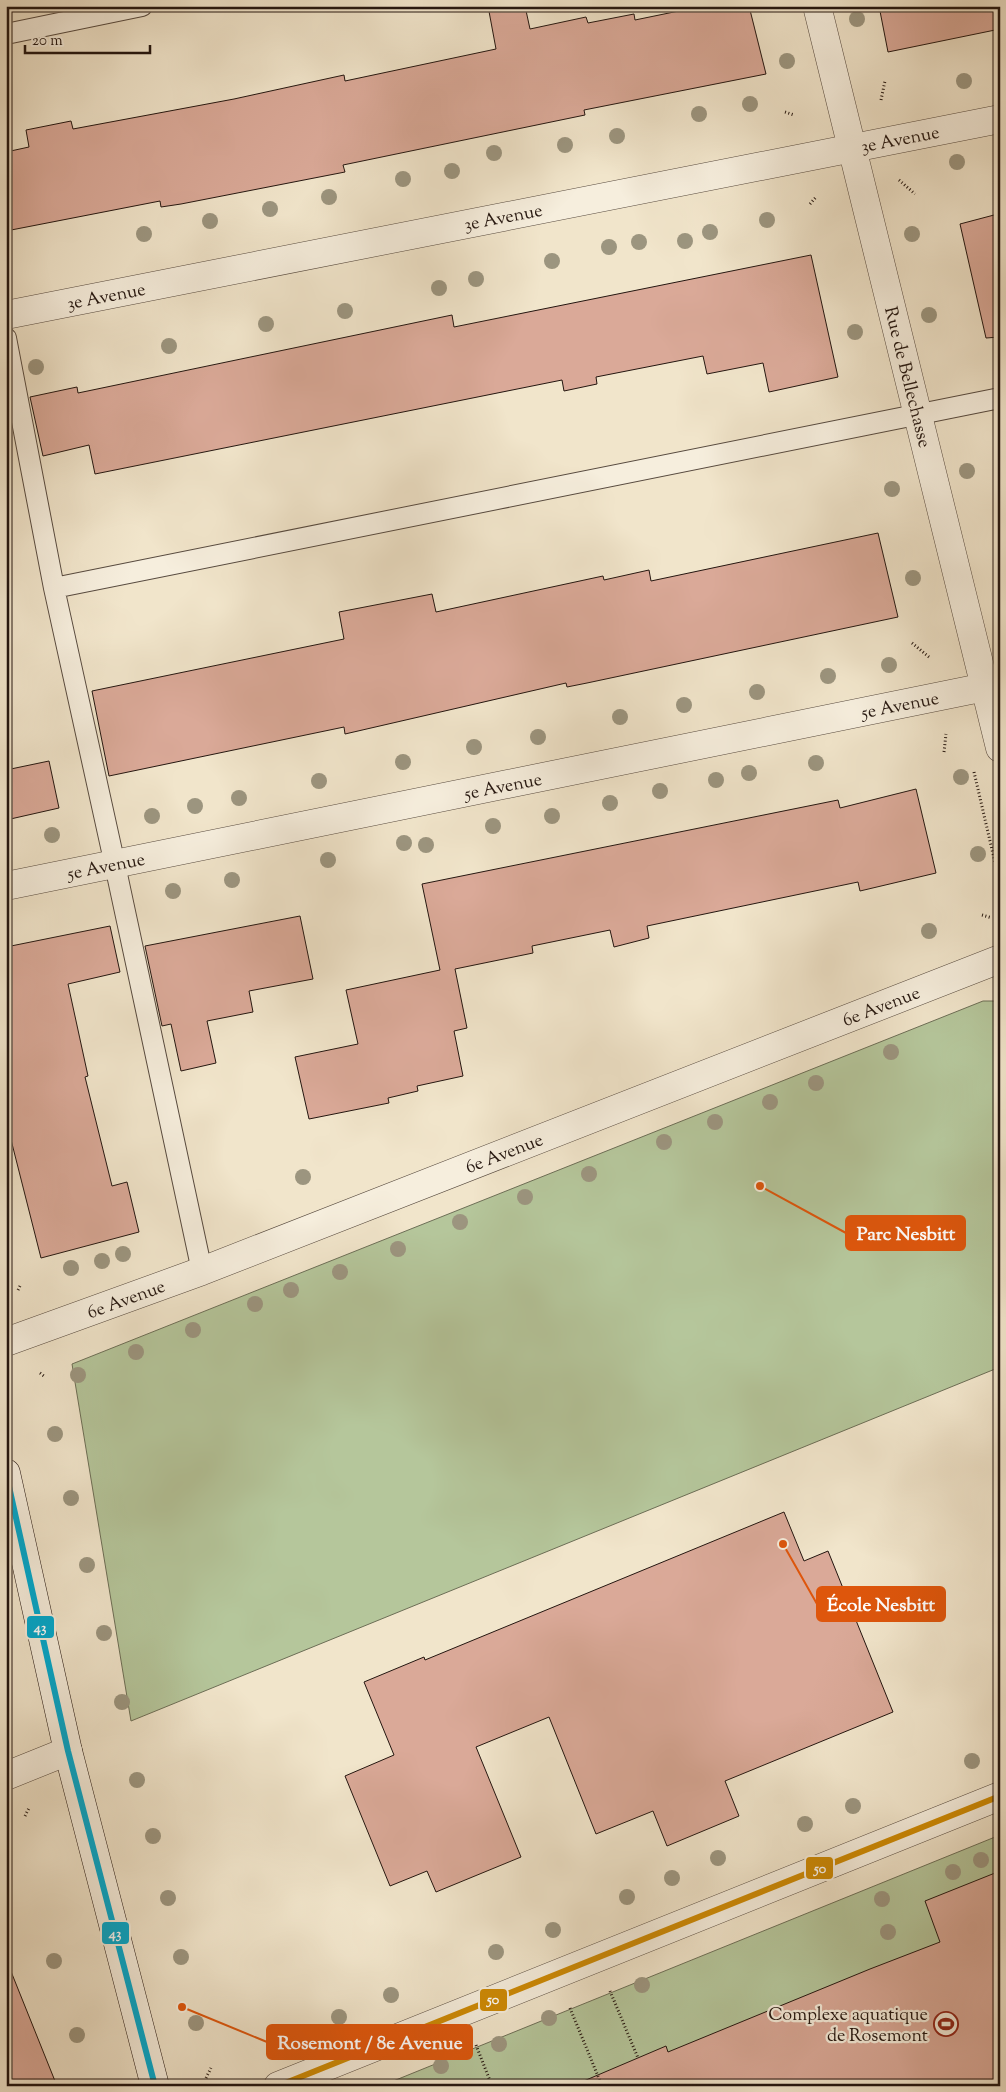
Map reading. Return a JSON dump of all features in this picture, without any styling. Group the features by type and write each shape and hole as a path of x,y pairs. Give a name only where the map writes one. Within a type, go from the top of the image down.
{"street":[{"name":"Rue de Bellechasse","path":"817,6 917,414 992,686 1000,748"},
{"name":"3e Avenue","path":"6,315 1000,119"},
{"name":"5e Avenue","path":"6,886 992,686"},
{"name":"6e Avenue","path":"6,1342 202,1271 1000,959"},
{"path":"6,1473 68,1751 155,2086"},
{"path":"6,1776 68,1751"},
{"path":"278,2086 1000,1796"}],"lane":[{"path":"6,34 142,6"},
{"path":"6,338 54,588 116,865 202,1271"},
{"path":"54,588 1000,398"}],"path":[{"path":"881,100 885,80"},
{"path":"786,112 794,115"},
{"path":"900,180 915,194"},
{"path":"810,204 816,197"},
{"path":"912,643 929,657"},
{"path":"944,752 946,734"},
{"path":"982,915 992,918"},
{"path":"18,1290 21,1284"},
{"path":"40,1373 44,1376"},
{"path":"25,1816 28,1808"},
{"path":"609,1989 638,2058"},
{"path":"568,2005 602,2086"},
{"path":"475,2043 492,2086"},
{"path":"206,2078 211,2068"}],"green space":[{"path":"983,1001 994,1001 1000,1008 1000,1367 131,1721 72,1364"},
{"path":"1000,1835 1000,2086 381,2086"}],"building":[{"path":"488,6 525,6 530,29 586,17 588,23 634,14 635,20 703,6 749,6 766,74 584,110 585,115 343,165 345,172 181,204 161,207 160,201 6,231 6,152 29,147 26,130 71,121 73,129 234,99 344,75 345,81 496,49"},
{"path":"879,6 1000,6 1000,29 888,52"},
{"path":"1000,215 1000,337 986,338 960,224"},
{"path":"811,255 838,377 769,392 763,363 707,374 703,356 596,377 597,384 564,391 562,380 95,474 89,445 43,456 30,397 77,387 78,393 452,315 454,327"},
{"path":"878,533 898,617 567,687 566,683 345,734 344,727 109,776 92,691 344,639 339,612 432,594 436,612 603,576 604,580 649,570 651,581"},
{"path":"49,761 59,808 6,820 6,770"},
{"path":"916,789 936,873 860,891 858,882 647,926 649,938 614,947 610,930 532,946 533,953 455,969 467,1028 454,1031 463,1076 417,1086 418,1091 388,1098 389,1103 309,1119 295,1057 358,1044 346,990 440,970 422,884 838,800 840,808"},
{"path":"300,916 313,979 249,991 253,1012 207,1021 216,1063 181,1071 171,1024 162,1026 145,946"},
{"path":"110,926 120,972 68,984 88,1076 85,1077 112,1186 127,1182 139,1232 41,1258 6,1120 6,947"},
{"path":"784,1512 804,1561 828,1551 893,1712 725,1781 739,1816 667,1846 653,1811 596,1834 549,1717 476,1747 521,1857 436,1892 427,1871 390,1886 345,1776 394,1755 364,1682 424,1657 425,1660"},
{"path":"1000,1871 1000,2086 572,2086 666,2046 668,2052 940,1942 925,1901"},
{"path":"6,1964 8,1964 57,2086 6,2086"}],"transit line":[{"name":"43","path":"6,1473 68,1751 155,2086"},
{"name":"50","path":"278,2086 1000,1796"}],"place":[{"name":"Parc Nesbitt","path":"760,1186"},
{"name":"École Nesbitt","path":"783,1544"},
{"name":"Rosemont / 8e Avenue","path":"182,2007"},
{"name":"Complexe aquatique de Rosemont","path":"946,2024"}]}
